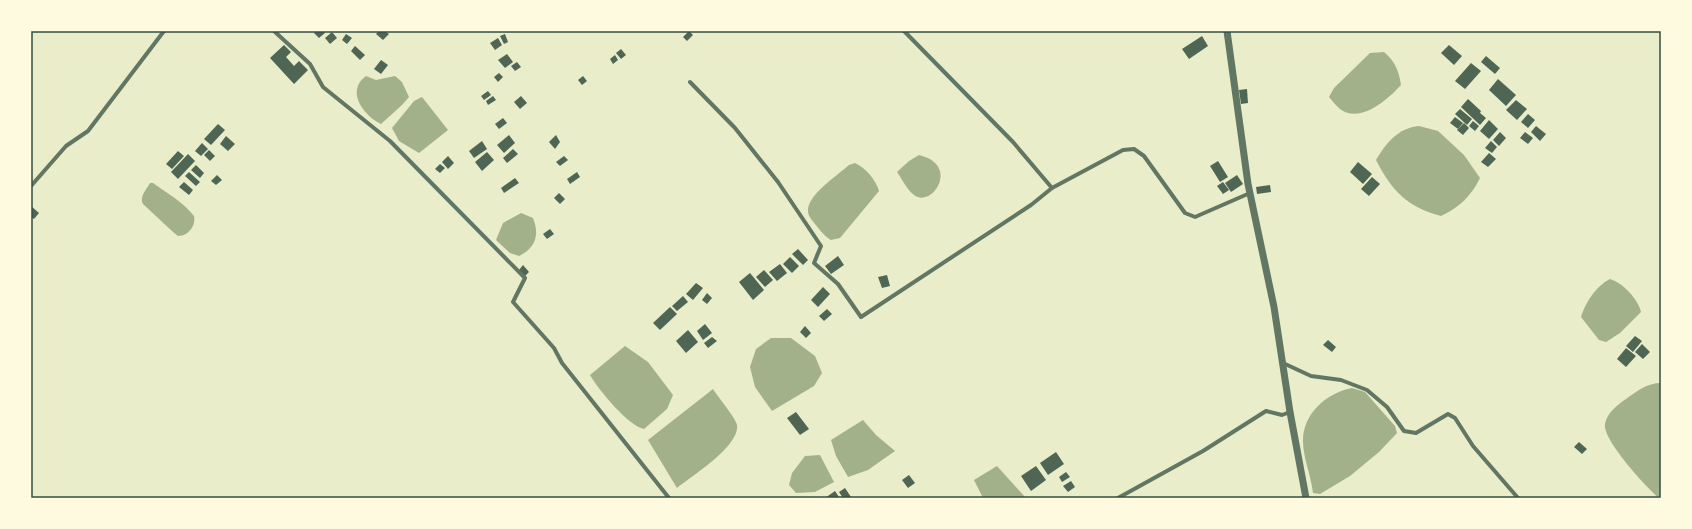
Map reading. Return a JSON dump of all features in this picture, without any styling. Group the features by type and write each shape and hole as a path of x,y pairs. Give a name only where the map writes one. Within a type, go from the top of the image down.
{"street":[{"path":"31,186 66,146 88,130 164,31"},
{"path":"274,31 310,64 323,87 390,141 524,278 513,302 554,348 562,363 669,498"},
{"path":"904,31 1013,142 1052,188"},
{"path":"1226,31 1250,193 1274,307 1290,412 1306,498"},
{"path":"690,82 735,128 778,182 821,246 814,263 838,284 861,317 1024,209 1052,188 1123,150 1134,149 1144,156 1185,213 1195,217 1250,193"},
{"path":"1283,363 1311,376 1341,380 1367,390 1387,407 1404,431 1416,433 1448,414 1456,418 1473,446 1518,498"},
{"path":"1118,498 1203,451 1266,411 1282,415 1290,412"}],"shaded area":[{"path":"1384,52 1396,67 1401,85 1384,101 1363,113 1348,113 1340,109 1329,97 1334,88 1370,53"},
{"path":"366,76 376,80 395,76 402,82 409,97 381,124 369,115 359,103 357,89 360,82"},
{"path":"422,97 448,130 419,153 399,141 392,128 414,101"},
{"path":"1419,126 1438,131 1464,155 1480,178 1469,196 1454,209 1441,216 1419,208 1402,196 1388,181 1376,160 1393,137 1412,127"},
{"path":"919,155 932,160 938,167 941,176 935,191 928,196 921,198 911,193 897,172 909,161"},
{"path":"855,163 870,175 876,183 879,191 840,238 831,240 822,233 810,218 808,213 809,205 812,198 824,186 849,165"},
{"path":"150,183 153,183 175,198 194,216 193,226 188,232 182,236 178,236 143,204 142,196"},
{"path":"521,213 533,218 536,236 535,241 529,249 519,256 510,253 496,240 503,223"},
{"path":"1610,279 1620,284 1629,292 1637,302 1641,312 1620,333 1606,342 1599,340 1581,317 1585,306 1592,295 1600,286"},
{"path":"771,338 791,338 815,356 822,373 814,386 772,411 755,387 750,367 756,349"},
{"path":"625,346 648,362 673,395 667,409 644,429 630,421 614,406 590,375"},
{"path":"1661,383 1661,495 1658,497 1635,473 1617,451 1606,431 1605,424 1610,413 1623,401 1642,388 1651,384"},
{"path":"1352,388 1365,392 1395,426 1397,433 1379,452 1350,476 1320,494 1313,493 1303,447 1304,431 1307,422 1318,406 1334,394"},
{"path":"713,389 736,422 736,433 731,442 714,460 677,488 648,440"},
{"path":"863,420 876,435 895,451 868,470 848,477 836,456 831,440"},
{"path":"820,455 834,482 815,492 796,493 789,485 792,473 805,456"},
{"path":"997,466 1026,498 983,498 974,480"}],"building":[{"path":"316,31 323,31 325,33 319,38 314,33"},
{"path":"379,31 385,31 389,34 383,40 376,34"},
{"path":"689,31 693,35 687,41 683,37"},
{"path":"332,32 337,38 330,44 325,38"},
{"path":"346,34 352,38 347,44 342,40"},
{"path":"505,34 508,42 504,44 500,36"},
{"path":"1202,36 1208,46 1189,59 1182,49"},
{"path":"498,38 502,45 495,50 490,43"},
{"path":"284,45 291,52 286,57 294,66 299,61 308,70 294,84 270,58"},
{"path":"1449,45 1462,56 1454,65 1441,53"},
{"path":"355,46 365,55 360,60 351,51"},
{"path":"621,49 626,55 621,59 616,53"},
{"path":"507,54 513,62 505,68 498,60"},
{"path":"615,55 618,60 613,64 610,59"},
{"path":"1486,56 1500,68 1495,74 1481,62"},
{"path":"381,60 388,65 381,74 374,69"},
{"path":"517,62 521,67 515,71 511,66"},
{"path":"1471,63 1481,71 1465,89 1455,81"},
{"path":"499,73 503,77 498,82 494,77"},
{"path":"583,76 587,81 582,85 578,80"},
{"path":"1498,79 1516,95 1506,106 1489,90"},
{"path":"1247,89 1248,103 1241,104 1239,90"},
{"path":"488,91 491,95 484,100 481,96"},
{"path":"493,96 496,100 488,105 486,101"},
{"path":"521,96 527,103 520,109 514,102"},
{"path":"1468,99 1486,118 1480,125 1461,107"},
{"path":"1516,100 1527,109 1517,120 1506,110"},
{"path":"1460,109 1472,119 1467,125 1455,114"},
{"path":"1528,114 1535,120 1528,128 1521,122"},
{"path":"1455,117 1463,123 1458,129 1450,123"},
{"path":"503,118 507,123 499,129 495,124"},
{"path":"1489,120 1498,129 1489,139 1480,131"},
{"path":"1473,121 1479,126 1475,131 1469,126"},
{"path":"1464,123 1469,128 1463,135 1457,130"},
{"path":"218,124 225,130 211,145 204,139"},
{"path":"1536,126 1546,134 1540,141 1531,132"},
{"path":"1500,132 1506,138 1499,146 1493,140"},
{"path":"1525,132 1533,138 1528,144 1520,138"},
{"path":"509,135 515,143 504,153 497,145"},
{"path":"556,135 560,142 555,149 549,142"},
{"path":"226,136 235,144 228,151 220,144"},
{"path":"482,141 487,149 474,158 469,151"},
{"path":"1491,141 1497,147 1492,153 1485,148"},
{"path":"202,143 208,149 201,156 195,151"},
{"path":"513,149 518,154 507,163 503,158"},
{"path":"209,150 215,156 210,161 204,155"},
{"path":"178,151 184,156 172,169 166,164"},
{"path":"487,152 494,160 482,171 475,162"},
{"path":"1489,153 1496,159 1488,167 1481,162"},
{"path":"188,154 195,161 178,179 171,172"},
{"path":"448,156 454,163 448,169 442,162"},
{"path":"564,156 568,160 560,166 556,162"},
{"path":"1218,161 1228,177 1220,182 1210,166"},
{"path":"1358,162 1372,174 1363,184 1350,172"},
{"path":"440,164 445,168 440,173 435,169"},
{"path":"196,165 204,173 200,178 191,170"},
{"path":"189,172 200,182 196,186 185,176"},
{"path":"577,172 580,177 570,184 567,179"},
{"path":"217,175 222,180 216,185 211,181"},
{"path":"1237,175 1243,184 1231,192 1225,183"},
{"path":"1372,177 1380,184 1369,196 1361,189"},
{"path":"515,178 519,183 504,193 501,188"},
{"path":"184,182 193,190 189,195 179,187"},
{"path":"1223,182 1229,190 1223,194 1217,186"},
{"path":"1270,185 1271,192 1257,194 1256,187"},
{"path":"559,193 565,199 560,204 554,198"},
{"path":"31,206 39,213 34,219 31,217"},
{"path":"550,229 554,234 547,239 543,234"},
{"path":"798,249 808,260 803,265 792,254"},
{"path":"838,256 844,265 831,274 825,266"},
{"path":"790,257 799,266 792,273 783,264"},
{"path":"780,264 787,273 777,281 769,272"},
{"path":"523,265 529,272 525,276 519,270"},
{"path":"764,270 773,280 765,287 756,277"},
{"path":"750,273 764,290 753,300 739,282"},
{"path":"887,275 890,286 882,288 878,277"},
{"path":"696,283 703,288 693,300 686,294"},
{"path":"823,287 830,294 818,307 811,300"},
{"path":"707,293 712,298 707,304 702,300"},
{"path":"683,296 688,302 677,311 672,306"},
{"path":"670,307 677,314 660,330 653,323"},
{"path":"827,309 832,314 824,321 819,316"},
{"path":"705,324 712,333 703,340 697,331"},
{"path":"805,326 811,333 806,338 800,332"},
{"path":"688,330 698,342 686,353 676,341"},
{"path":"1635,336 1642,341 1633,352 1626,346"},
{"path":"712,337 717,341 708,348 704,343"},
{"path":"1328,340 1336,347 1332,352 1323,345"},
{"path":"1642,344 1650,352 1643,359 1635,352"},
{"path":"1626,348 1636,356 1626,367 1617,359"},
{"path":"796,412 809,429 800,435 787,418"},
{"path":"1579,442 1587,449 1582,454 1574,447"},
{"path":"1056,452 1064,464 1048,475 1040,463"},
{"path":"1036,466 1046,480 1031,491 1021,476"},
{"path":"1066,472 1070,477 1062,482 1059,477"},
{"path":"909,475 915,483 908,488 902,480"},
{"path":"1071,481 1075,487 1068,492 1063,486"},
{"path":"845,488 851,497 850,498 843,498 839,492"},
{"path":"835,491 839,497 825,498"}]}
